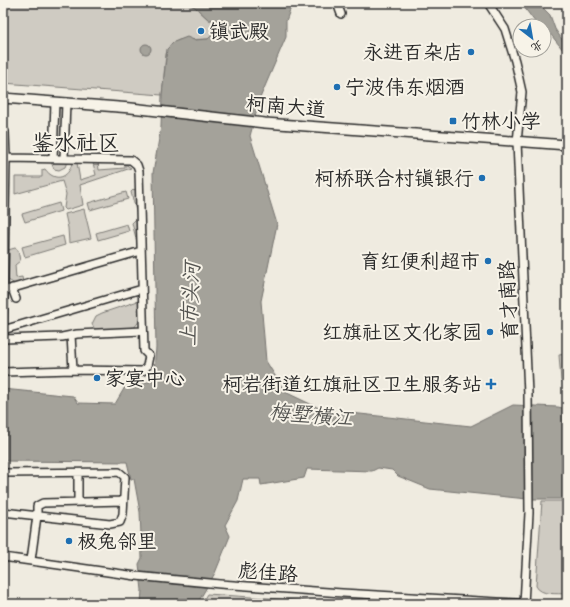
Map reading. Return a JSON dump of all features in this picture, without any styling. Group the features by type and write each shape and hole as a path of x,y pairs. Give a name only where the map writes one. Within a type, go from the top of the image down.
{"main road":[{"name":"柯南大道","path":"3,98 131,108 265,123 567,145"}],"street":[{"path":"337,3 341,14"},
{"name":"育才南路","path":"488,3 505,29 515,61 522,92 517,142 528,394 528,513 524,604"},
{"path":"53,158 56,102"},
{"path":"64,158 66,102"},
{"path":"3,334 6,158 4,132"},
{"path":"3,372 73,370 143,371 147,366 149,356 144,351 139,171 137,165 131,160 6,158"},
{"path":"3,291 141,251"},
{"path":"12,288 16,299"},
{"path":"3,330 142,289"},
{"path":"3,339 62,337 77,334 143,331"},
{"path":"71,335 73,370"},
{"path":"3,473 119,472 125,478 123,514 120,522 110,524 3,512"},
{"path":"78,473 78,502"},
{"path":"31,560 37,506 43,503 124,501"},
{"name":"彪佳路","path":"3,557 136,576 220,584 342,593 533,604"}],"shaded area":[{"path":"3,3 188,3 195,7 209,20 222,19 222,33 214,33 209,39 179,40 170,45 166,54 162,95 3,83"},
{"path":"51,162 67,162 65,167 59,170 54,169"},
{"path":"98,162 99,170 125,168 125,164 131,168 80,185 83,205 66,210 64,208 66,194 62,181 15,194 15,177 42,177 42,170 45,169 53,176 61,177 68,172 72,163 77,163 80,180 96,175 93,163"},
{"path":"134,189 137,192 137,215 131,192"},
{"path":"126,192 128,199 90,210 88,203"},
{"path":"59,203 61,211 25,222 22,214"},
{"path":"84,209 91,238 69,243 65,214"},
{"path":"135,220 138,223 138,246 132,223"},
{"path":"127,224 129,231 98,240 96,233"},
{"path":"63,236 65,245 25,257 22,247"},
{"path":"15,248 18,250 20,261 15,265 16,278 22,277 23,282 17,285 8,280 8,250"},
{"path":"141,300 140,320 134,328 95,330 92,324 96,316"},
{"path":"567,354 567,381 561,381 559,355"},
{"path":"542,501 567,501 567,594 545,593 536,586"},
{"path":"207,594 353,604 201,604"}],"water":[{"path":"188,3 300,3 298,8 291,7 286,21 286,37 260,98 250,136 277,224 261,301 266,361 285,392 323,410 471,426 513,405 558,407 567,409 567,499 527,499 430,489 398,476 392,470 378,468 372,471 307,469 304,478 261,485 260,479 243,479 238,501 225,525 230,536 215,573 197,604 141,604 142,590 139,564 142,558 140,512 134,479 131,479 127,462 3,461 3,389 73,396 78,403 115,404 125,387 153,381 156,348 153,173 161,127 162,95 167,49 174,42 187,37 194,40 208,39 214,33 222,32 222,20 209,20 195,7"},
{"path":"521,3 538,3 551,18 532,18"},
{"path":"552,21 555,29 567,47 567,55 552,36"},
{"path":"144,44 148,44 150,45 150,53 144,54 141,51 141,47"}],"place":[{"name":"镇武殿","path":"201,31"},
{"name":"永进百杂店","path":"471,52"},
{"name":"宁波伟东烟酒","path":"337,87"},
{"name":"竹林小学","path":"453,121"},
{"name":"柯桥联合村镇银行","path":"482,178"},
{"name":"育红便利超市","path":"488,261"},
{"name":"红旗社区文化家园","path":"490,332"},
{"name":"家宴中心","path":"97,378"},
{"name":"柯岩街道红旗社区卫生服务站","path":"491,384"},
{"name":"极兔邻里","path":"69,541"}],"district":[{"name":"鉴水社区","path":"76,142"}],"water label":[{"name":"上市头河","path":"190,304"},
{"name":"梅墅横江","path":"311,415"}]}
